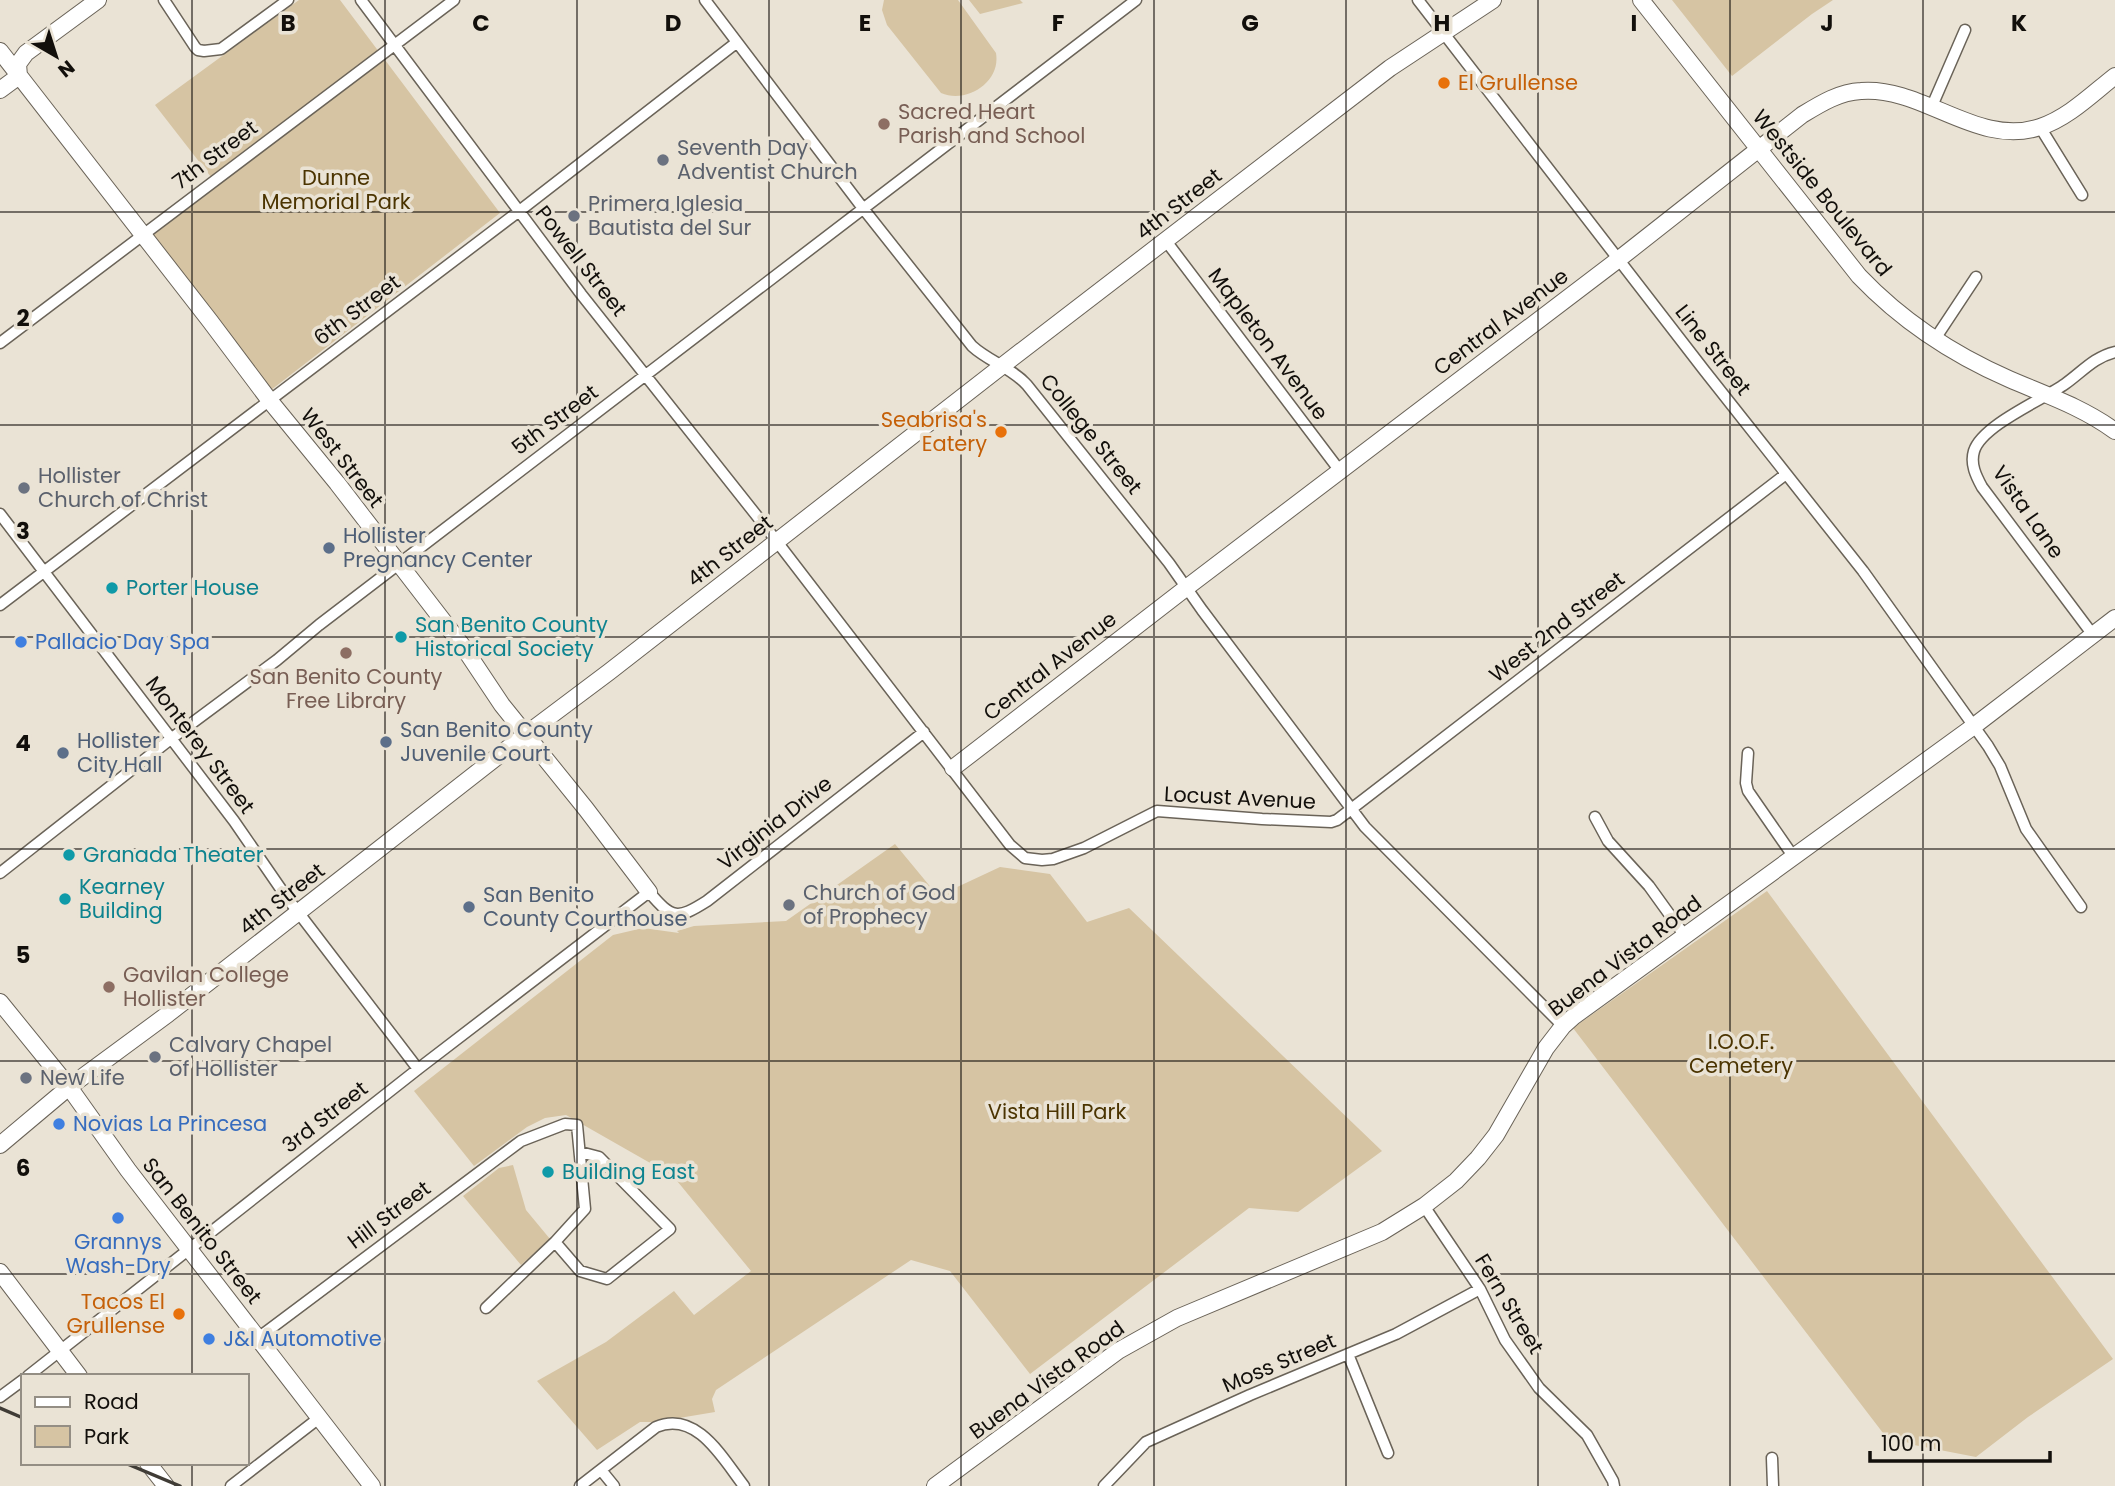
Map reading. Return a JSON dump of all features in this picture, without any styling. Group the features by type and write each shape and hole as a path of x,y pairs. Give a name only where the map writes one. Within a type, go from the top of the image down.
{"street":[{"path":"0,90 19,76 18,64 26,52 98,0"},
{"path":"164,0 195,47 204,51 220,49 288,0"},
{"name":"Powell Street","path":"361,0 581,295 776,542"},
{"name":"7th Street","path":"0,343 454,0"},
{"name":"College Street","path":"705,0 862,207 972,346 1027,385 1186,588 1351,810"},
{"name":"5th Street","path":"0,873 862,207 1136,0"},
{"name":"Line Street","path":"1418,0 1863,571 2000,766 2026,829 2081,907"},
{"name":"4th Street","path":"0,1144 69,1087 168,1014 1390,68 1493,0"},
{"name":"Westside Boulevard","path":"1642,0 1859,276 1898,312 1935,339 1990,370 2049,394 2115,431"},
{"path":"1932,106 1965,30"},
{"name":"6th Street","path":"0,605 519,212 736,43"},
{"name":"West Street","path":"0,51 464,648 502,705 649,892"},
{"name":"Central Avenue","path":"953,768 1821,103 1860,90 1888,92 1932,106 1977,125 1991,129 2015,130 2040,127 2065,114 2115,76"},
{"path":"2040,127 2082,195"},
{"name":"Mapleton Avenue","path":"1166,241 1340,471"},
{"path":"1935,339 1976,277"},
{"name":"Vista Lane","path":"2093,635 1982,487 1973,464 1974,450 1986,435 2020,409 2066,384 2095,360 2115,352"},
{"name":"West 2nd Street","path":"1351,810 1786,474"},
{"name":"Monterey Street","path":"0,514 172,738 418,1069"},
{"name":"Locust Avenue","path":"776,542 1019,855 1042,860 1068,855 1157,811 1331,822 1351,810"},
{"name":"Buena Vista Road","path":"935,1486 1118,1351 1177,1318 1373,1237 1424,1206 1456,1181 1496,1135 1546,1048 1563,1026 1974,726 2115,618"},
{"name":"Virginia Drive","path":"649,892 672,913 680,915 690,912 924,732"},
{"path":"1748,753 1748,791 1793,856"},
{"path":"1351,810 1563,1026"},
{"path":"1595,817 1608,841 1649,886 1685,936"},
{"name":"3rd Street","path":"31,1374 418,1069 649,892"},
{"name":"San Benito Street","path":"0,1002 69,1087 128,1170 372,1486"},
{"name":"Hill Street","path":"258,1338 521,1141 565,1124 577,1125 580,1152"},
{"path":"486,1308 555,1242 584,1209 580,1152 599,1157 670,1229 607,1279 580,1271 555,1242"},
{"name":"Fern Street","path":"1424,1206 1480,1289 1504,1340 1539,1388 1587,1435 1614,1486"},
{"path":"0,1272 77,1374"},
{"name":"Moss Street","path":"1104,1486 1146,1442 1396,1334 1480,1289"},
{"path":"1348,1354 1388,1452"},
{"path":"0,1397 21,1381"},
{"path":"231,1486 319,1418"},
{"path":"580,1486 656,1427 665,1424 686,1426 704,1436 744,1486"},
{"path":"1772,1458 1773,1486"},
{"path":"150,1465 166,1486"},
{"path":"601,1470 614,1486"}],"green space":[{"name":"Dunne Memorial Park","path":"299,0 340,0 500,213 271,390 150,237 218,186 155,105"},
{"path":"884,0 958,0 996,53 996,63 988,81 971,93 951,96 941,93 887,25 882,10"},
{"path":"969,0 1020,0 1023,3 980,14"},
{"path":"1672,0 1833,0 1732,76"},
{"name":"Vista Hill Park","path":"895,844 938,896 1000,867 1050,874 1087,922 1129,908 1382,1151 1298,1212 1249,1208 1030,1374 950,1271 911,1260 716,1390 712,1399 715,1412 640,1422 597,1450 537,1381 606,1342 674,1291 694,1315 751,1271 673,1176 566,1115 545,1118 527,1127 474,1166 414,1091 613,935 643,928 679,933 677,931 694,926 786,921"},
{"name":"I.O.O.F. Cemetery","path":"1767,891 2113,1359 2028,1417 1976,1457 1914,1445 1883,1433 1573,1028"},
{"path":"513,1165 526,1210 550,1239 521,1265 463,1196 499,1168"}],"railway":[{"path":"0,1408 21,1417"},
{"path":"130,1465 180,1486"}],"place":[{"name":"El Grullense","path":"1444,83"},
{"name":"Sacred Heart Parish and School","path":"884,124"},
{"name":"Seventh Day Adventist Church","path":"663,160"},
{"name":"Primera Iglesia Bautista del Sur","path":"574,216"},
{"name":"Seabrisa's Eatery","path":"1001,432"},
{"name":"Hollister Church of Christ","path":"24,488"},
{"name":"Hollister Pregnancy Center","path":"329,548"},
{"name":"Porter House","path":"112,588"},
{"name":"San Benito County Historical Society","path":"401,637"},
{"name":"Pallacio Day Spa","path":"21,642"},
{"name":"San Benito County Free Library","path":"346,653"},
{"name":"San Benito County Juvenile Court","path":"386,742"},
{"name":"Hollister City Hall","path":"63,753"},
{"name":"Granada Theater","path":"69,855"},
{"name":"Kearney Building","path":"65,899"},
{"name":"Church of God of Prophecy","path":"789,905"},
{"name":"San Benito County Courthouse","path":"469,907"},
{"name":"Gavilan College Hollister","path":"109,987"},
{"name":"Calvary Chapel of Hollister","path":"155,1057"},
{"name":"New Life","path":"26,1078"},
{"name":"Novias La Princesa","path":"59,1124"},
{"name":"Building East","path":"548,1172"},
{"name":"Grannys Wash-Dry","path":"118,1218"},
{"name":"Tacos El Grullense","path":"179,1314"},
{"name":"J&I Automotive","path":"209,1339"}]}
